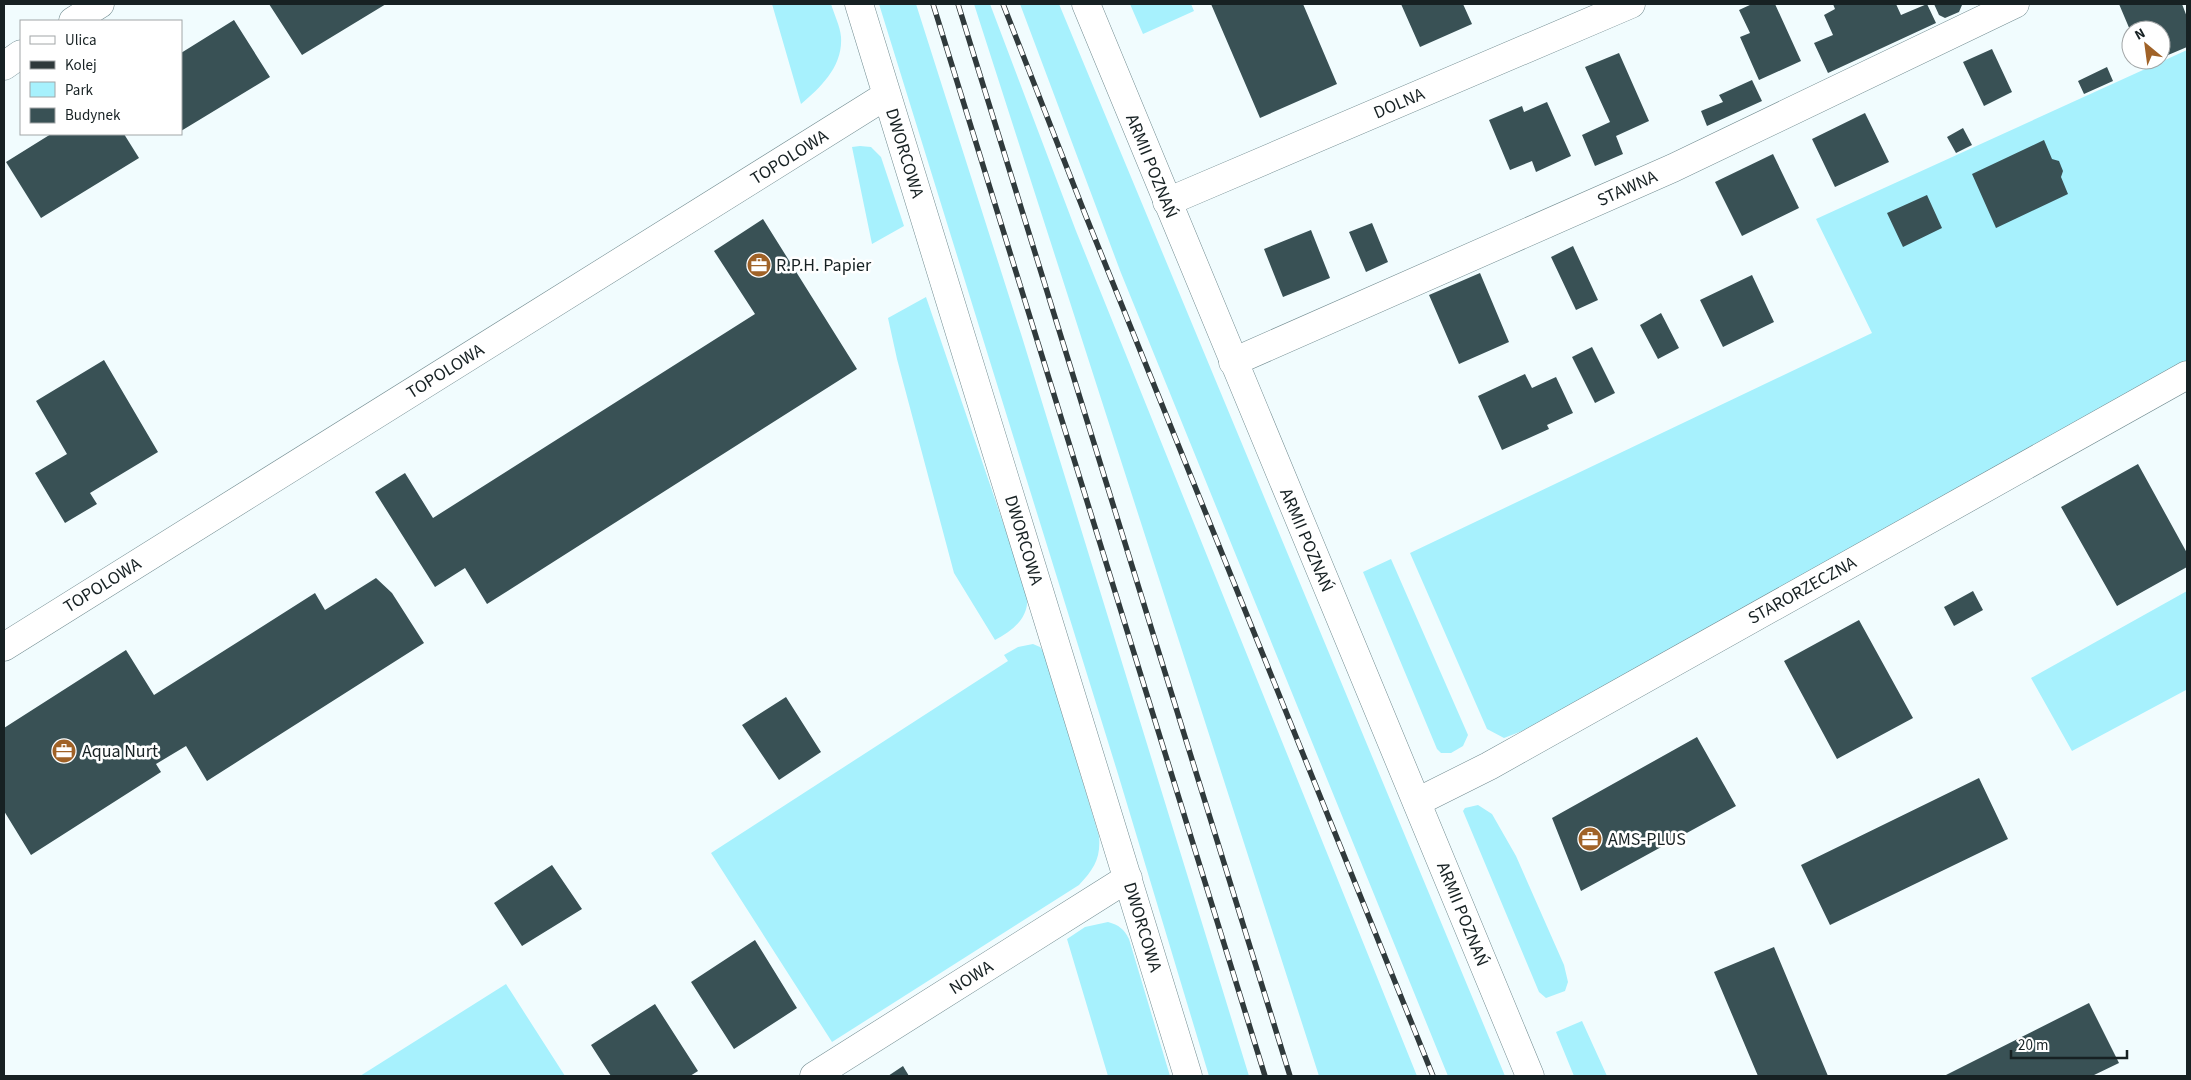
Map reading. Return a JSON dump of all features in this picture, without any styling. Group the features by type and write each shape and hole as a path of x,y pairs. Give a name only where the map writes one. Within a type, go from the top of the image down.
{"street":[{"path":"75,20 100,4"},
{"name":"DWORCOWA","path":"859,4 1188,1076"},
{"name":"ARMII POZNAŃ","path":"1086,4 1530,1076"},
{"name":"DOLNA","path":"1167,202 1631,4"},
{"name":"STAWNA","path":"1233,362 1673,168 2015,4"},
{"path":"4,66 20,55"},
{"name":"TOPOLOWA","path":"4,647 887,95"},
{"name":"STARORZECZNA","path":"1417,802 1489,766 2187,375"},
{"name":"NOWA","path":"814,1076 1128,878"}],"green space":[{"path":"772,4 831,4 839,29 841,48 834,66 823,83 801,104"},
{"path":"879,4 916,4 1022,337 1249,1076 1209,1076 1118,774"},
{"path":"974,4 990,4 1076,231 1417,1076 1319,1076"},
{"path":"1020,4 1059,4 1505,1076 1448,1076 1121,273"},
{"path":"1130,4 1191,4 1194,11 1143,34"},
{"path":"2187,50 2187,361 1527,729 1504,738 1487,729 1410,553 1872,333 1816,219 2143,70 2171,70 2171,57"},
{"path":"852,147 871,147 881,157 904,226 872,244"},
{"path":"926,297 1027,593 1026,609 1020,621 1015,627 995,640 954,573 897,359 888,318"},
{"path":"1391,559 1468,735 1463,746 1451,753 1441,753 1437,749 1363,572"},
{"path":"2187,591 2187,699 2186,690 2072,751 2031,678"},
{"path":"1033,644 1040,647 1044,653 1099,836 1099,851 1095,863 1089,874 1079,885 832,1042 711,853 1008,661 1004,655 1018,647"},
{"path":"1478,805 1492,814 1516,856 1564,965 1568,982 1565,991 1546,998 1539,992 1463,811 1465,808"},
{"path":"1108,922 1121,928 1129,939 1170,1076 1108,1076 1067,939 1085,927"},
{"path":"506,984 565,1076 360,1076"},
{"path":"1582,1021 1607,1076 1574,1076 1556,1032"}],"building":[{"path":"269,4 386,4 302,55"},
{"path":"1211,4 1303,4 1337,84 1260,118"},
{"path":"1401,4 1463,4 1472,24 1420,47"},
{"path":"1752,4 1775,4 1801,61 1759,80 1740,37 1750,33 1739,10"},
{"path":"1833,4 1896,4 1901,15 1927,4 1936,23 1828,73 1814,43 1833,35 1824,15 1835,9"},
{"path":"1934,4 1962,5 1959,12 1945,18 1939,15"},
{"path":"2119,4 2182,4 2187,17 2187,47 2171,54 2171,20 2126,20"},
{"path":"234,20 270,77 182,130 182,52"},
{"path":"1992,49 2012,92 1984,106 1963,62"},
{"path":"1619,53 1649,121 1616,136 1623,154 1595,166 1582,135 1610,122 1585,67"},
{"path":"2107,67 2113,81 2084,94 2078,81"},
{"path":"1752,80 1762,101 1707,126 1701,111 1723,102 1719,95"},
{"path":"1547,102 1571,156 1536,172 1532,161 1510,170 1489,120 1522,106 1524,112"},
{"path":"1865,113 1889,162 1835,187 1812,139"},
{"path":"1963,128 1972,145 1956,153 1947,137"},
{"path":"49,135 125,135 139,158 41,218 6,162"},
{"path":"2044,140 2052,159 2059,161 2063,171 2061,177 2068,194 1996,228 1972,174"},
{"path":"1773,154 1799,208 1742,236 1715,182"},
{"path":"1927,195 1942,228 1903,247 1887,213"},
{"path":"763,219 857,369 487,604 465,568 435,587 375,492 405,473 433,518 755,314 714,251"},
{"path":"1372,223 1388,262 1366,272 1349,232"},
{"path":"1311,230 1330,278 1283,297 1264,249"},
{"path":"1573,246 1598,300 1576,310 1551,257"},
{"path":"1480,273 1509,342 1459,364 1429,295"},
{"path":"1752,275 1774,322 1723,347 1700,300"},
{"path":"1661,313 1679,348 1658,359 1640,325"},
{"path":"1592,347 1615,393 1595,403 1572,357"},
{"path":"104,360 158,452 90,493 97,504 65,523 35,473 67,454 36,401"},
{"path":"1525,374 1532,388 1556,377 1573,413 1547,425 1549,429 1502,450 1478,396"},
{"path":"2138,464 2187,553 2187,567 2117,606 2061,507"},
{"path":"376,578 392,593 424,643 207,781 186,746 156,764 161,772 31,855 4,811 4,728 126,650 154,695 315,593 325,610"},
{"path":"1973,591 1983,610 1954,626 1944,607"},
{"path":"1859,620 1913,718 1837,759 1784,661"},
{"path":"786,697 821,752 779,780 742,725"},
{"path":"1697,737 1736,806 1581,891 1552,818"},
{"path":"1979,778 2008,839 1830,925 1801,865"},
{"path":"552,865 582,909 522,946 494,903"},
{"path":"755,940 797,1008 734,1049 691,982"},
{"path":"1774,947 1828,1076 1758,1076 1714,972"},
{"path":"2089,1003 2119,1063 2092,1076 1944,1076"},
{"path":"655,1004 698,1071 690,1076 611,1076 591,1045"},
{"path":"903,1066 909,1076 888,1076"}],"railway":[{"path":"933,4 1265,1076"},
{"path":"958,4 1290,1076"},
{"path":"1003,4 1085,214 1433,1076"}],"place":[{"name":"R.P.H. Papier","path":"759,265"},
{"name":"Aqua Nurt","path":"64,751"},
{"name":"AMS-PLUS","path":"1590,839"}]}
